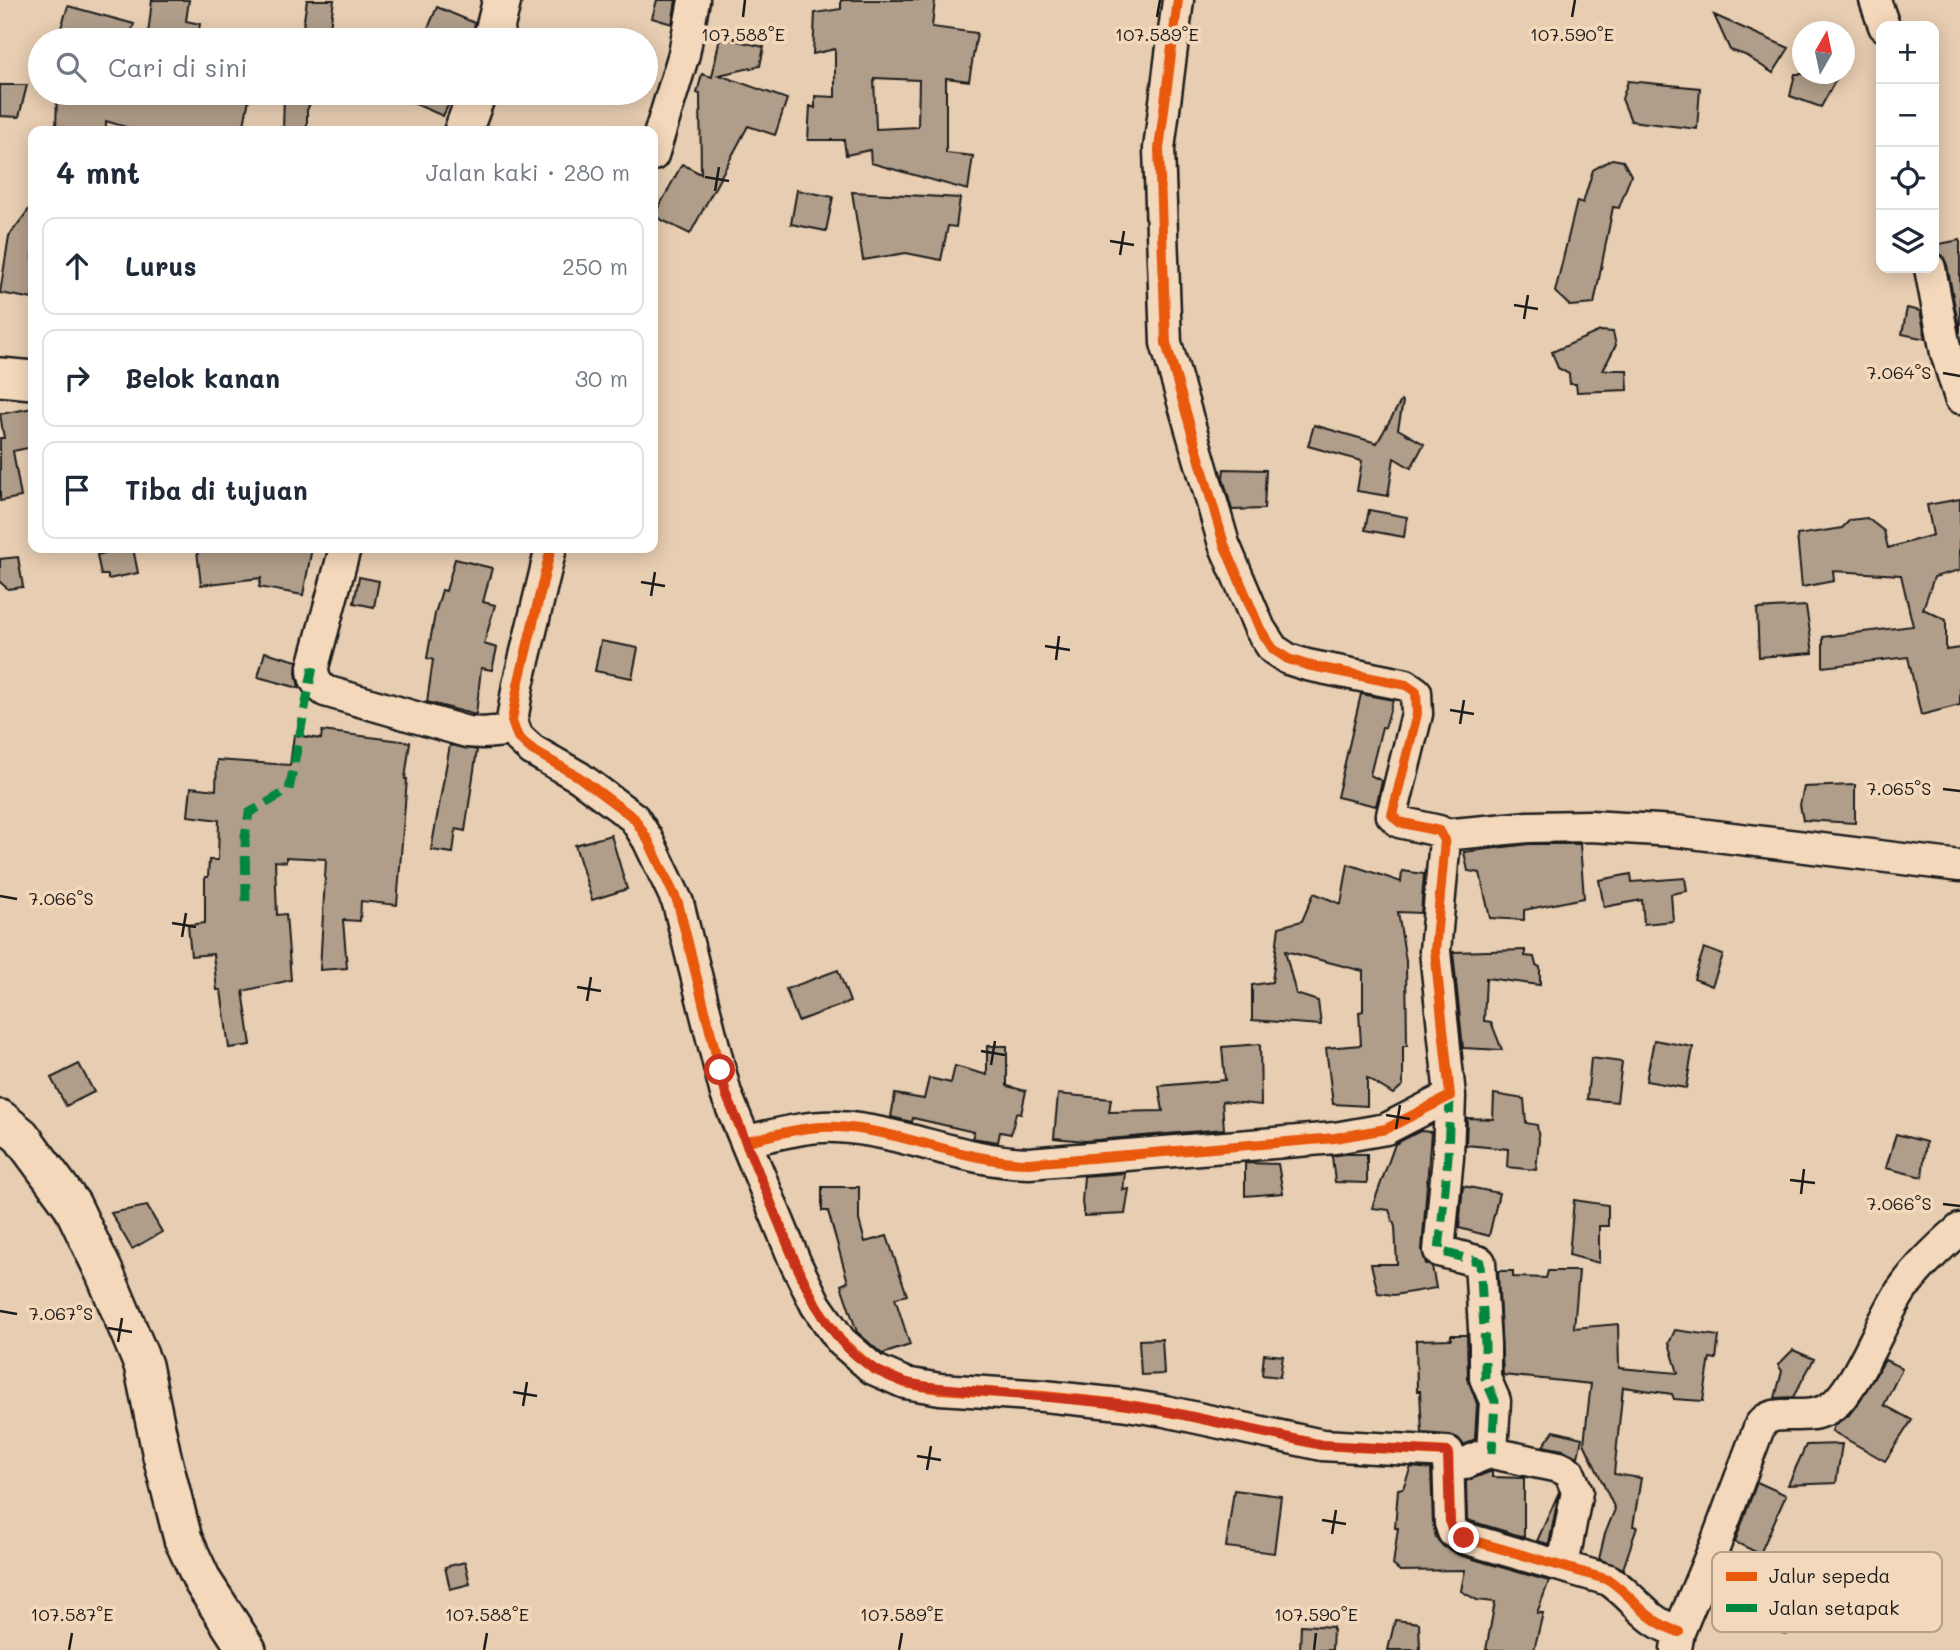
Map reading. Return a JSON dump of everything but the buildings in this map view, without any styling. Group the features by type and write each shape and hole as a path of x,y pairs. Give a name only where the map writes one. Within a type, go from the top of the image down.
{"street":[{"path":"495,28 502,0"},
{"path":"658,139 684,54 694,0"},
{"path":"1178,0 1159,149 1166,343 1224,544 1260,629 1273,649 1288,659 1307,665 1406,685 1416,692 1418,701 1392,815 1399,822 1440,831 1445,840 1435,951 1450,1096 1448,1157 1439,1251 1480,1262 1485,1378 1495,1401 1492,1453"},
{"path":"1875,0 1882,21"},
{"path":"466,126 473,105"},
{"path":"1931,273 1946,353 1960,398"},
{"path":"0,377 28,380"},
{"path":"344,553 313,667 313,676 318,685 325,691 467,732 515,730"},
{"path":"550,553 518,685 512,721 515,730 518,737 533,750 579,777 634,818 649,840 678,903 726,1094 796,1264 816,1305 841,1341 873,1369 905,1383 928,1387 1121,1404 1322,1445 1448,1452 1450,1523 1453,1532 1464,1538 1609,1580 1678,1641 1712,1554"},
{"path":"1443,835 1528,827 1590,826 1675,831 1960,866"},
{"path":"746,1141 835,1126 862,1129 1002,1163 1040,1162 1335,1138 1386,1129 1450,1096"},
{"path":"0,1119 21,1136 72,1205 105,1274 143,1365 183,1539 203,1582 247,1650"},
{"path":"1713,1552 1744,1466 1765,1418 1773,1414 1810,1416 1824,1412 1838,1401 1902,1290 1939,1247 1960,1229"},
{"path":"1448,1466 1467,1465 1482,1455 1492,1453 1559,1467 1569,1472 1573,1476 1577,1491 1563,1566"}],"marked path":[{"path":"246,901 245,837 249,813 289,790 313,667"},
{"path":"1450,1096 1448,1157 1439,1251 1480,1262 1485,1378 1495,1401 1492,1453"}],"cycle path":[{"path":"746,1141 803,1129 837,1127 885,1134 980,1157 1029,1163 1335,1138 1386,1129 1450,1096 1435,951 1445,840 1439,831 1399,822 1392,815 1417,714 1416,692 1406,685 1307,665 1288,659 1273,649 1260,629 1224,544 1166,343 1159,149 1178,0"},
{"path":"550,553 518,685 512,721 515,730 518,737 532,750 579,777 634,818 648,840 678,903 726,1094 796,1264 816,1305 841,1341 873,1369 905,1383 940,1389 1121,1404 1322,1445 1448,1452 1450,1523 1453,1532 1464,1538 1609,1580 1657,1622 1679,1632"}],"route":[{"path":"720,1070 726,1094 796,1264 816,1305 841,1341 873,1369 905,1383 922,1386 1121,1404 1322,1445 1448,1452 1450,1523 1453,1532 1464,1538"}]}
